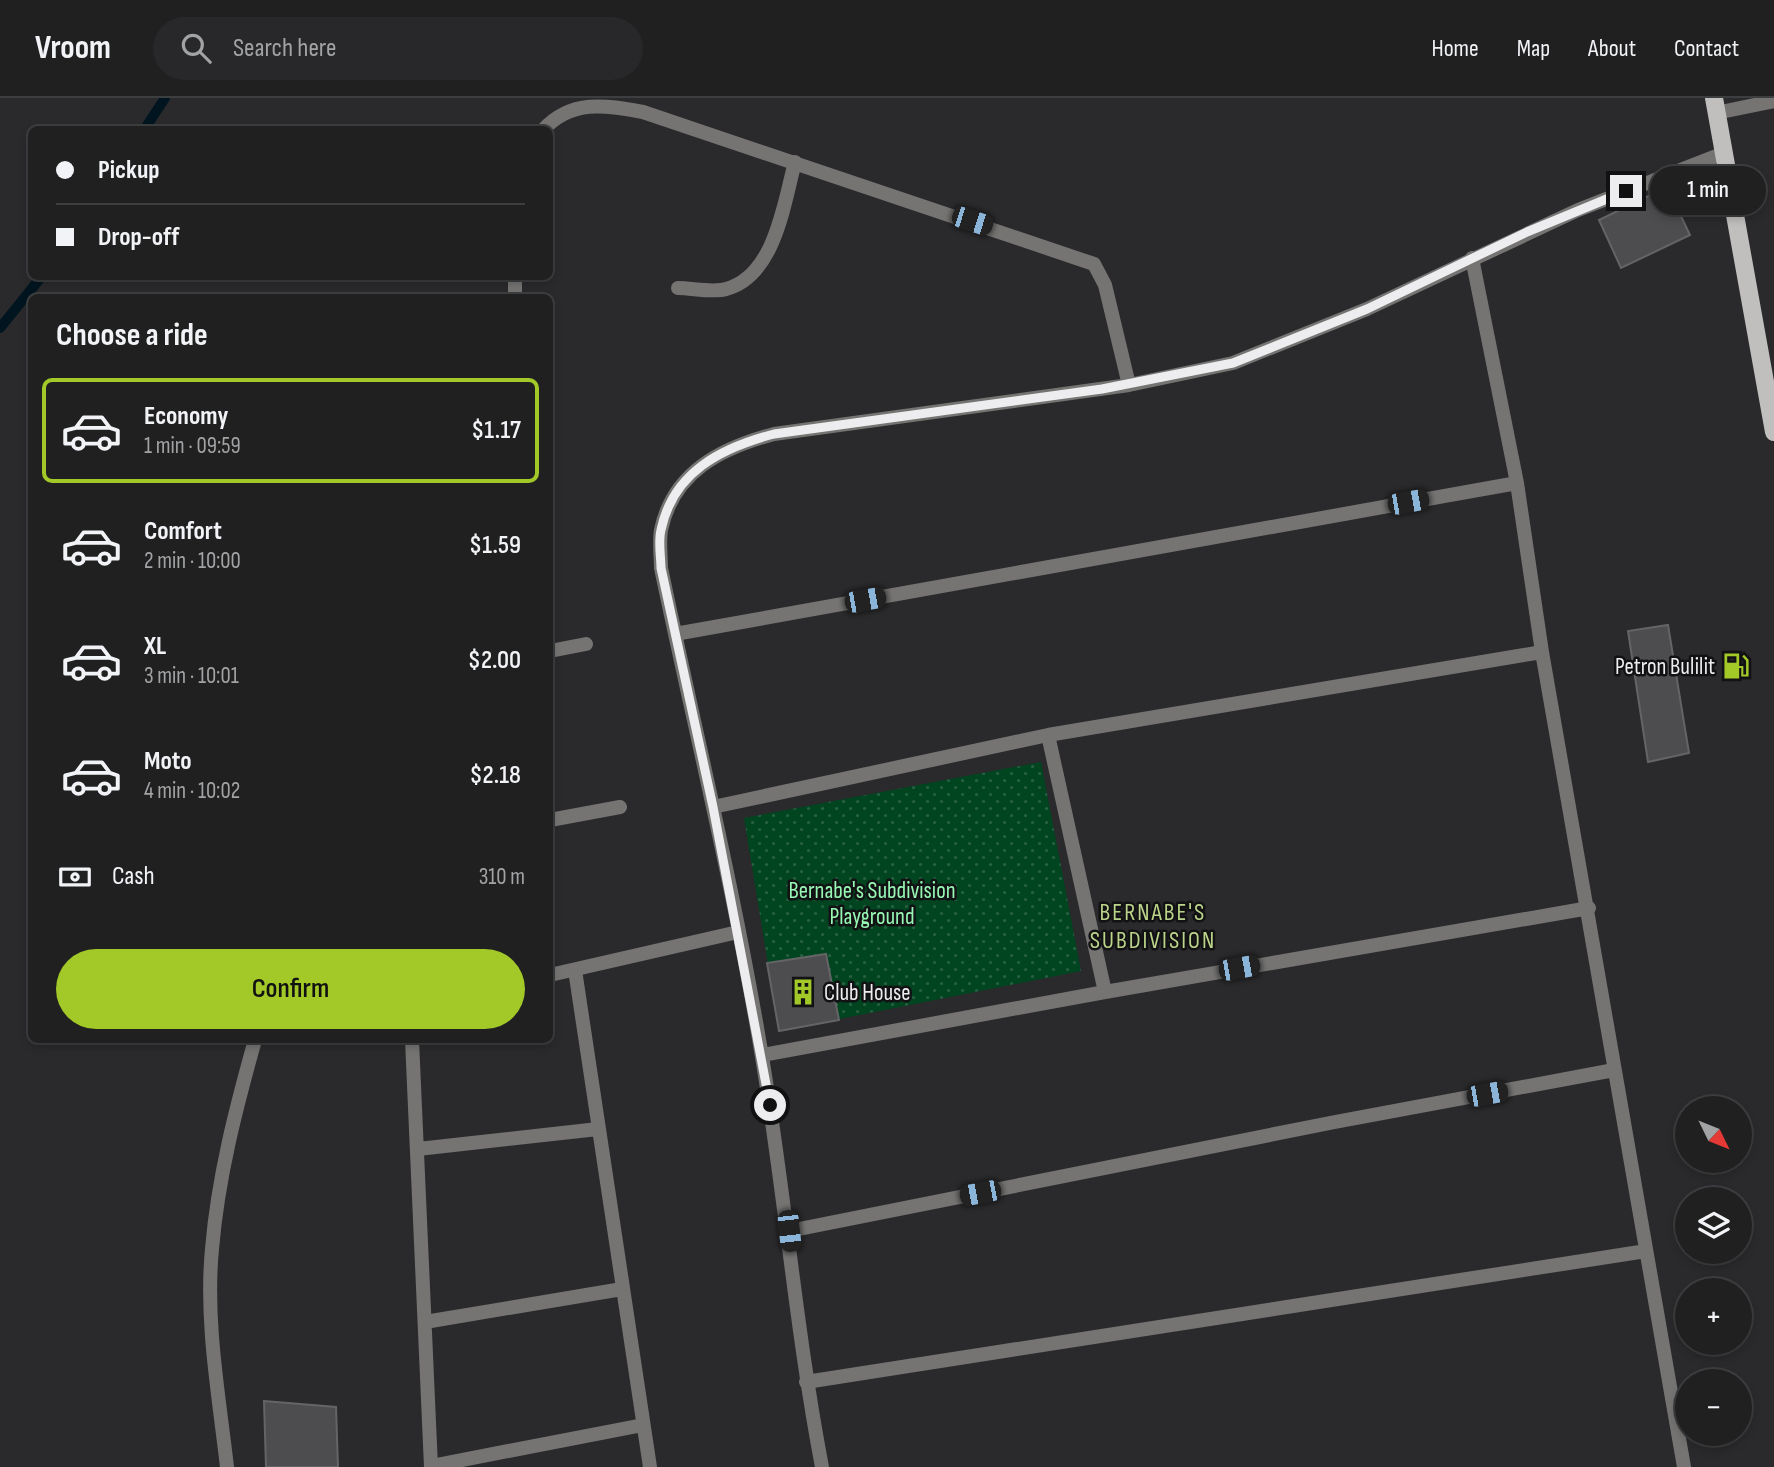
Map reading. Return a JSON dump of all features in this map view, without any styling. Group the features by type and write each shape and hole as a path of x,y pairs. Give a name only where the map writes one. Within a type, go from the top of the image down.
{"main road":[{"path":"1715,106 1772,409 1774,432"}],"street":[{"path":"1715,106 1774,101"},
{"path":"546,126 553,118 575,108 602,104 643,112 1094,264 1104,285 1129,385"},
{"path":"822,1467 806,1382 789,1231 762,1055 713,807 661,568 661,531 675,494 701,466 734,444 774,434 1129,385 1233,363 1367,309 1578,210 1724,153"},
{"path":"678,288 726,289 749,277 766,255 780,219 795,162"},
{"path":"1472,258 1517,482 1542,652 1589,908 1614,1070 1684,1467"},
{"path":"675,634 1517,482"},
{"path":"553,650 586,644"},
{"path":"713,807 1048,735 1542,652"},
{"path":"1048,735 1105,992"},
{"path":"553,819 620,807"},
{"path":"762,1055 1589,908"},
{"path":"553,974 738,932"},
{"path":"575,970 650,1467"},
{"path":"227,1467 214,1354 211,1252 219,1189 253,1043"},
{"path":"412,1043 431,1466 643,1425"},
{"path":"789,1231 1335,1122 1614,1070"},
{"path":"418,1149 598,1129"},
{"path":"806,1382 1646,1251"},
{"path":"425,1322 622,1289"}],"green space":[{"name":"Bernabe's Subdivision Playground","path":"1041,762 1081,971 779,1031 744,818"}],"building":[{"path":"1667,187 1690,235 1621,268 1599,220"},
{"path":"1668,625 1689,753 1648,762 1628,631"},
{"name":"Club House","path":"826,954 839,1020 779,1031 767,963"},
{"path":"264,1401 336,1407 338,1467 266,1467"}],"waterway":[{"path":"147,126 165,98"},
{"path":"0,328 39,280"}],"place":[{"name":"Petron Bulilit","path":"1736,666"},
{"name":"Club House","path":"803,992"}],"district":[{"name":"BERNABE'S SUBDIVISION","path":"1153,926"}],"route":[{"path":"770,1105 713,807 661,568 661,531 675,494 701,466 734,444 774,434 1102,389 1233,363 1367,309 1527,232 1626,191"}]}
